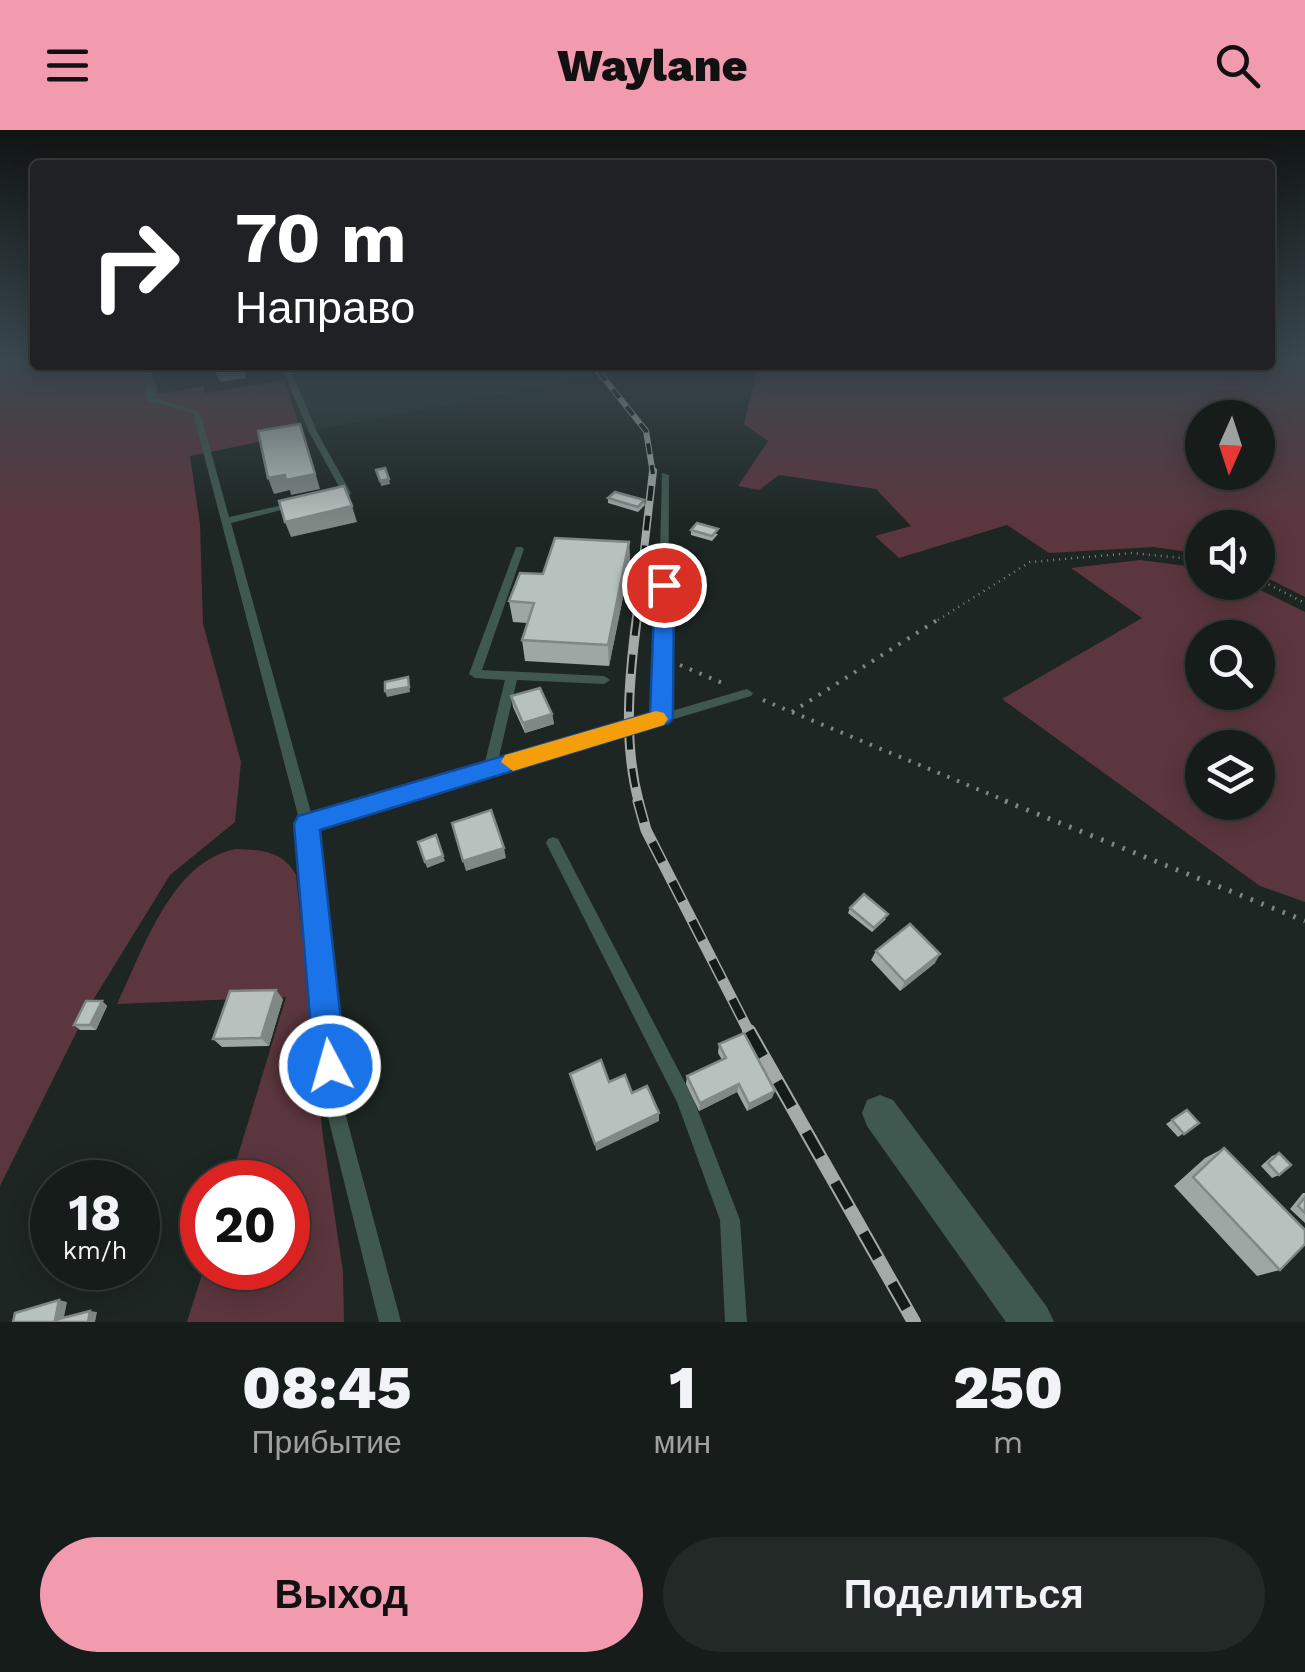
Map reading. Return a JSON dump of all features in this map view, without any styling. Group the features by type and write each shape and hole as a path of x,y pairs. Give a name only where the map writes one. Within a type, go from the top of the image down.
{"street":[{"path":"880,1113 1032,1322"}],"lane":[{"path":"195,412 307,824 334,1105 390,1322"},
{"path":"226,522 347,493 304,412"},
{"path":"662,718 665,475"},
{"path":"519,550 474,674 604,680"},
{"path":"490,768 512,676"},
{"path":"307,824 747,693"},
{"path":"554,843 690,1116 730,1220 736,1322"}],"path":[{"path":"792,712 1030,562 1132,552 1185,558"},
{"path":"1275,588 1305,603"},
{"path":"664,659 1216,888 1305,921"}],"shaded area":[{"path":"0,412 295,412 302,433 190,456 200,524 203,624 241,762 235,822 170,875 90,1005 0,1186"},
{"path":"295,412 412,412 302,433"},
{"path":"747,412 1185,412 1185,490 1275,490 1275,412 1305,412 1305,597 1275,582 1275,510 1185,510 1185,552 1154,547 1049,553 1007,525 899,558 875,536 911,526 876,489 779,475 759,490 738,486 768,441 744,424"},
{"path":"1140,560 1185,566 1185,600 1275,597 1305,612 1305,902 1260,886 1002,699 1142,618 1071,568"},
{"path":"236,849 263,851 285,861 296,875 323,1137 343,1272 344,1322 187,1322 197,1290 310,1290 310,1160 237,1160 286,997 117,1004 162,911 194,871 213,857"}],"building":[{"path":"300,424 315,474 286,480 285,475 268,478 258,431"},
{"path":"385,468 389,479 380,481 376,470"},
{"path":"344,486 352,506 285,522 279,501"},
{"path":"615,492 644,500 638,507 608,498"},
{"path":"697,523 718,529 712,536 691,530"},
{"path":"555,538 629,542 608,645 522,640 534,603 509,601 520,573 543,574"},
{"path":"408,677 409,687 385,691 385,682"},
{"path":"540,688 552,714 523,723 511,696"},
{"path":"491,810 504,848 463,861 452,823"},
{"path":"436,835 443,856 425,862 418,842"},
{"path":"864,894 888,914 874,928 850,908"},
{"path":"910,924 940,954 905,982 876,951"},
{"path":"276,990 261,1038 213,1039 230,991"},
{"path":"86,1001 102,1001 90,1025 74,1025"},
{"path":"744,1033 775,1091 749,1104 739,1084 700,1103 687,1076 726,1058 719,1044"},
{"path":"601,1060 609,1082 625,1075 632,1093 647,1086 659,1113 595,1144 570,1074"},
{"path":"1187,1110 1199,1123 1184,1134 1172,1120"},
{"path":"1224,1148 1305,1230 1305,1244 1280,1270 1193,1177"},
{"path":"1279,1153 1291,1165 1279,1175 1268,1163"},
{"path":"59,1300 55,1320 90,1311 88,1322 13,1322 15,1313"}],"railway":[{"path":"631,412 646,431 653,473"},
{"path":"636,620 653,473"},
{"path":"637,617 629,734 639,803"},
{"path":"638,801 646,830 750,1034"},
{"path":"749,1031 914,1322"}],"slow traffic":[{"path":"513,762 656,719"}],"route":[{"path":"330,1066 307,824 662,718 664,585"}]}
